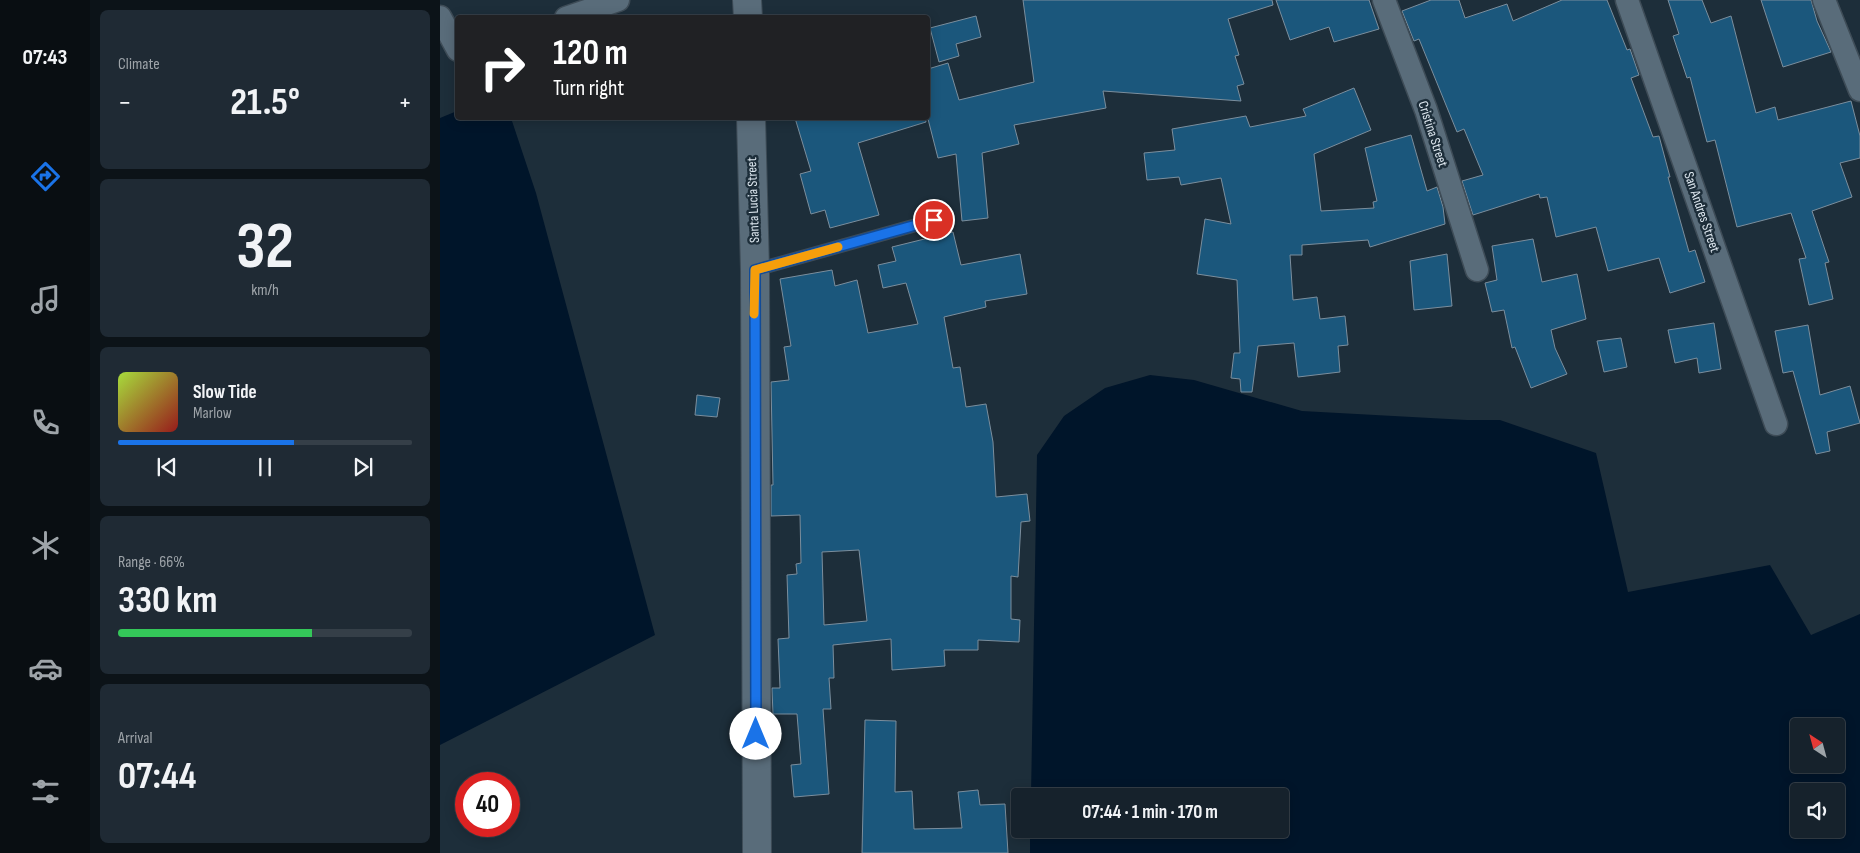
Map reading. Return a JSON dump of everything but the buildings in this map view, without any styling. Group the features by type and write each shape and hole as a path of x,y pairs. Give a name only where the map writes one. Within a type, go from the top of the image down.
{"street":[{"path":"575,15 618,0"},
{"path":"748,0 748,15"},
{"name":"Cristina Street","path":"1384,0 1426,110 1477,270"},
{"name":"San Andres Street","path":"1627,0 1776,424"},
{"path":"1824,0 1860,90"},
{"path":"440,18 455,45"},
{"name":"Santa Lucia Street","path":"751,120 755,270 757,853"}],"lane":[{"path":"755,270 934,220"}],"water":[{"path":"455,112 455,120 512,120 536,193 655,635 440,745 440,118"},
{"path":"1150,375 1194,380 1302,411 1500,420 1596,453 1628,592 1770,565 1811,635 1860,614 1860,853 1030,853 1030,838 1289,838 1289,788 1031,788 1037,455 1064,416 1105,388"}],"slow traffic":[{"path":"754,314 755,270 838,247"}],"route":[{"path":"756,734 755,270 934,220"}]}
